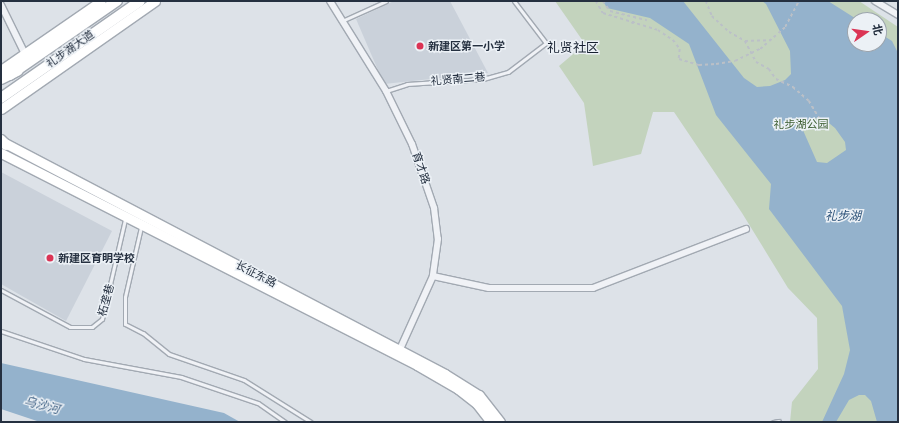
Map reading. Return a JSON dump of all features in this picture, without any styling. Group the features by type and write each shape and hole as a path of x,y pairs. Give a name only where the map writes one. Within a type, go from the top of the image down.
{"highway":[{"path":"1,80 17,70"}],"main road":[{"path":"1,70 101,1"},
{"name":"礼步湖大道","path":"17,70 118,1"},
{"name":"礼步湖大道","path":"1,98 140,1"},
{"path":"1,108 155,1"},
{"path":"1,108 23,82"},
{"name":"长征东路","path":"2,145 142,226 443,380 477,404 491,422"},
{"name":"长征东路","path":"2,145 400,349 479,395 500,422"}],"street":[{"name":"育才路","path":"330,1 344,20 386,91 412,144 434,208 438,239 433,276 400,349"},
{"path":"875,1 898,15"},
{"path":"1,5 25,54"},
{"path":"433,276 489,288 593,288 746,229"}],"lane":[{"path":"344,20 386,1"},
{"name":"礼贤南二巷","path":"386,91 407,84 483,79 508,72 546,43 514,1"},
{"name":"柘垄巷","path":"1,290 70,327 92,328 102,319 126,217"},
{"path":"142,226 125,297 125,324 143,333 169,354 244,380 311,422"},
{"path":"1,331 84,359 181,377 258,402 286,422"},
{"path":"773,422 779,421"}],"path":[{"path":"596,1 603,13 632,24 658,30 673,40 680,49 679,59 699,64 735,61 760,49 786,27 799,1"},
{"path":"603,1 610,11 647,20"},
{"path":"706,1 712,16 729,32 744,41 756,62 769,69 776,79 793,87 809,101 822,123"},
{"path":"632,24 635,18"},
{"path":"744,41 770,40"}],"shaded area":[{"name":"新建区第一小学","path":"394,1 450,1 488,73 384,84 356,19"},
{"name":"新建区育明学校","path":"1,172 112,231 66,321 1,284"}],"green space":[{"name":"礼步湖公园","path":"555,1 859,1 876,12 847,12 847,52 887,52 887,20 898,27 898,422 790,422 792,402 818,369 817,318 788,288 742,213 674,112 653,112 641,154 593,166 584,103 559,66 585,44"}],"water":[{"name":"礼步湖","path":"603,1 683,1 744,78 757,87 770,86 785,80 791,74 790,51 766,4 762,1 828,1 847,13 847,52 887,52 887,38 892,41 898,53 898,422 877,422 871,401 865,395 859,395 849,400 836,422 822,422 844,374 850,350 842,306 769,209 771,184 716,115 689,44 650,18 607,8","holes":["814,118 824,119 835,128 845,142 846,150 827,163 817,162 802,128"]},
{"name":"乌沙河","path":"1,363 224,413 240,422 40,422 1,409"}],"place":[{"name":"新建区第一小学","path":"420,46"},
{"name":"新建区育明学校","path":"50,258"}],"district":[{"name":"礼贤社区","path":"573,47"}]}
